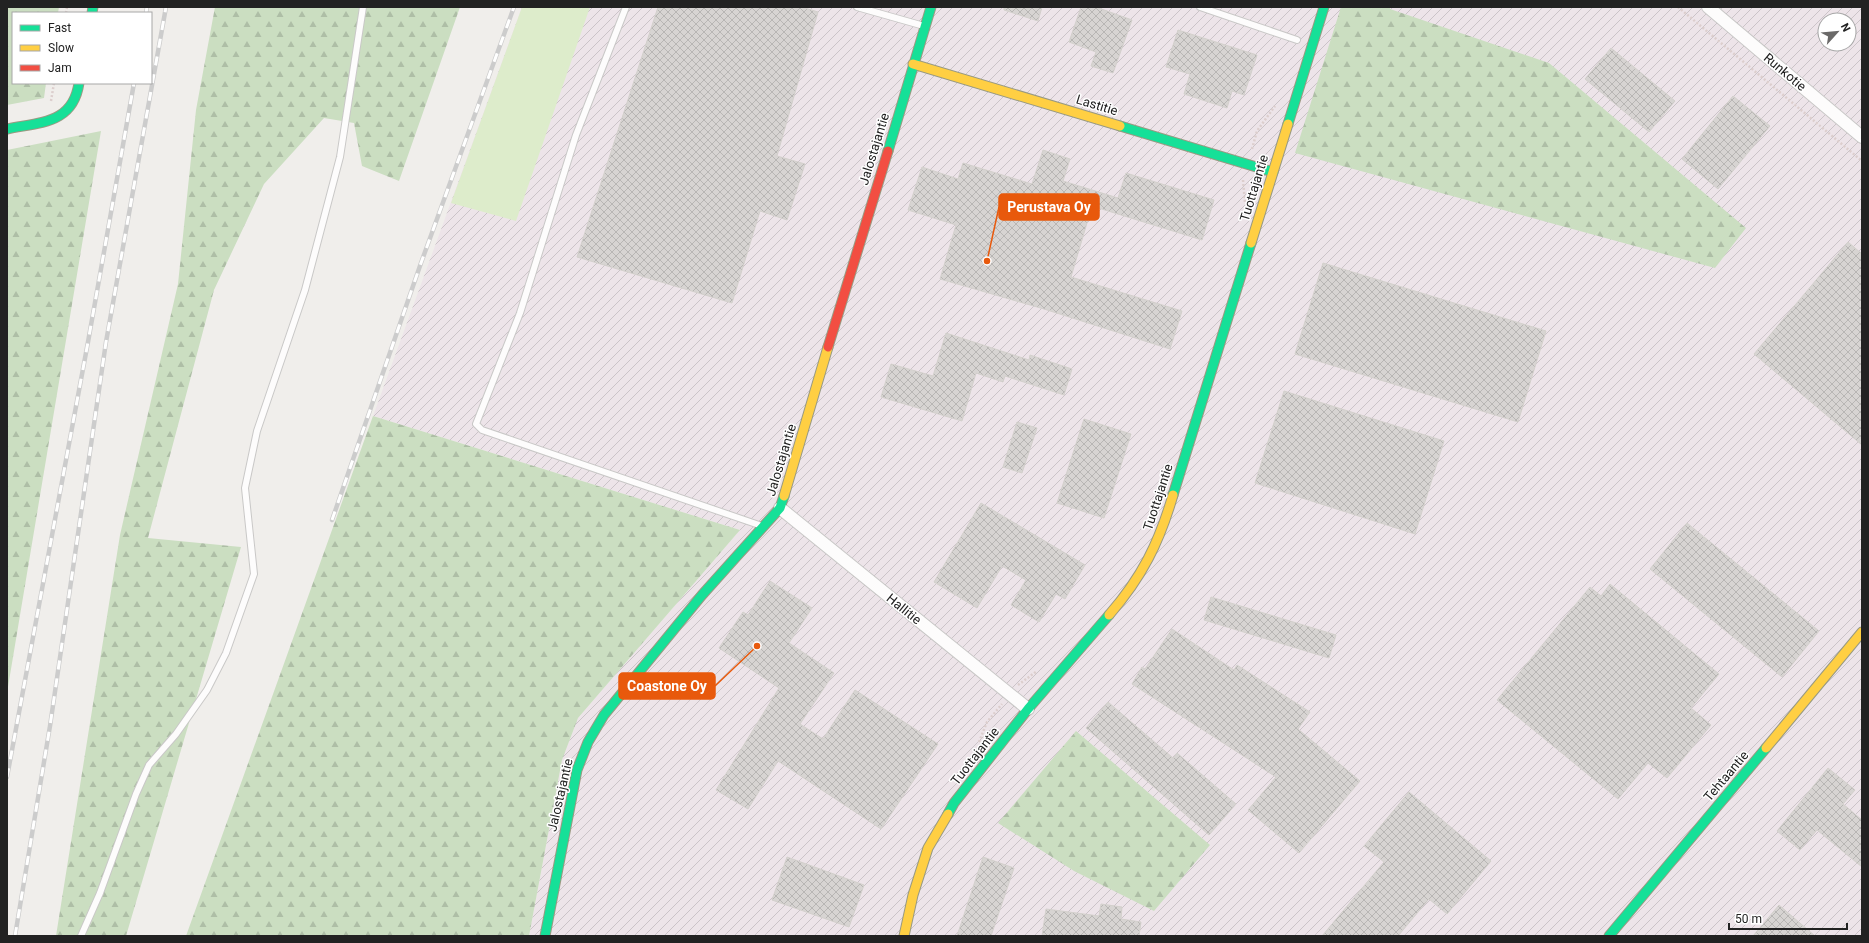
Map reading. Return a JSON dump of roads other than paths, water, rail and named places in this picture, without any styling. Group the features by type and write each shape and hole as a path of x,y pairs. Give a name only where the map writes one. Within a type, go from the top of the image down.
{"street":[{"name":"Jalostajantie","path":"545,936 577,770 588,742 604,714 702,595 780,508 931,7"},
{"name":"Tuottajantie","path":"904,936 913,894 928,848 954,803 1028,709 1116,607 1145,567 1163,529 1324,7"},
{"name":"Runkotie","path":"1708,7 1862,136"},
{"name":"Lastitie","path":"913,64 1273,172"},
{"path":"7,129 51,119 64,113 71,108 76,100 79,84"},
{"name":"Hallitie","path":"780,508 1028,709"},
{"name":"Tehtaantie","path":"1609,936 1862,632"}],"lane":[{"path":"81,936 100,893 136,794 149,765 176,734 207,690 226,653 254,574 245,488 257,431 305,290 340,157 363,7"},
{"path":"626,7 576,135 520,313 476,424 482,430 763,526"},
{"path":"857,7 925,26"},
{"path":"1200,7 1298,40"}],"railway":[{"path":"146,12 147,7"},
{"path":"15,936 50,726 106,342 166,7"},
{"path":"332,520 421,263 514,7"},
{"path":"7,777 88,342 134,84"}],"place":[{"name":"Perustava Oy","path":"987,261"},
{"name":"Coastone Oy","path":"757,646"}]}
